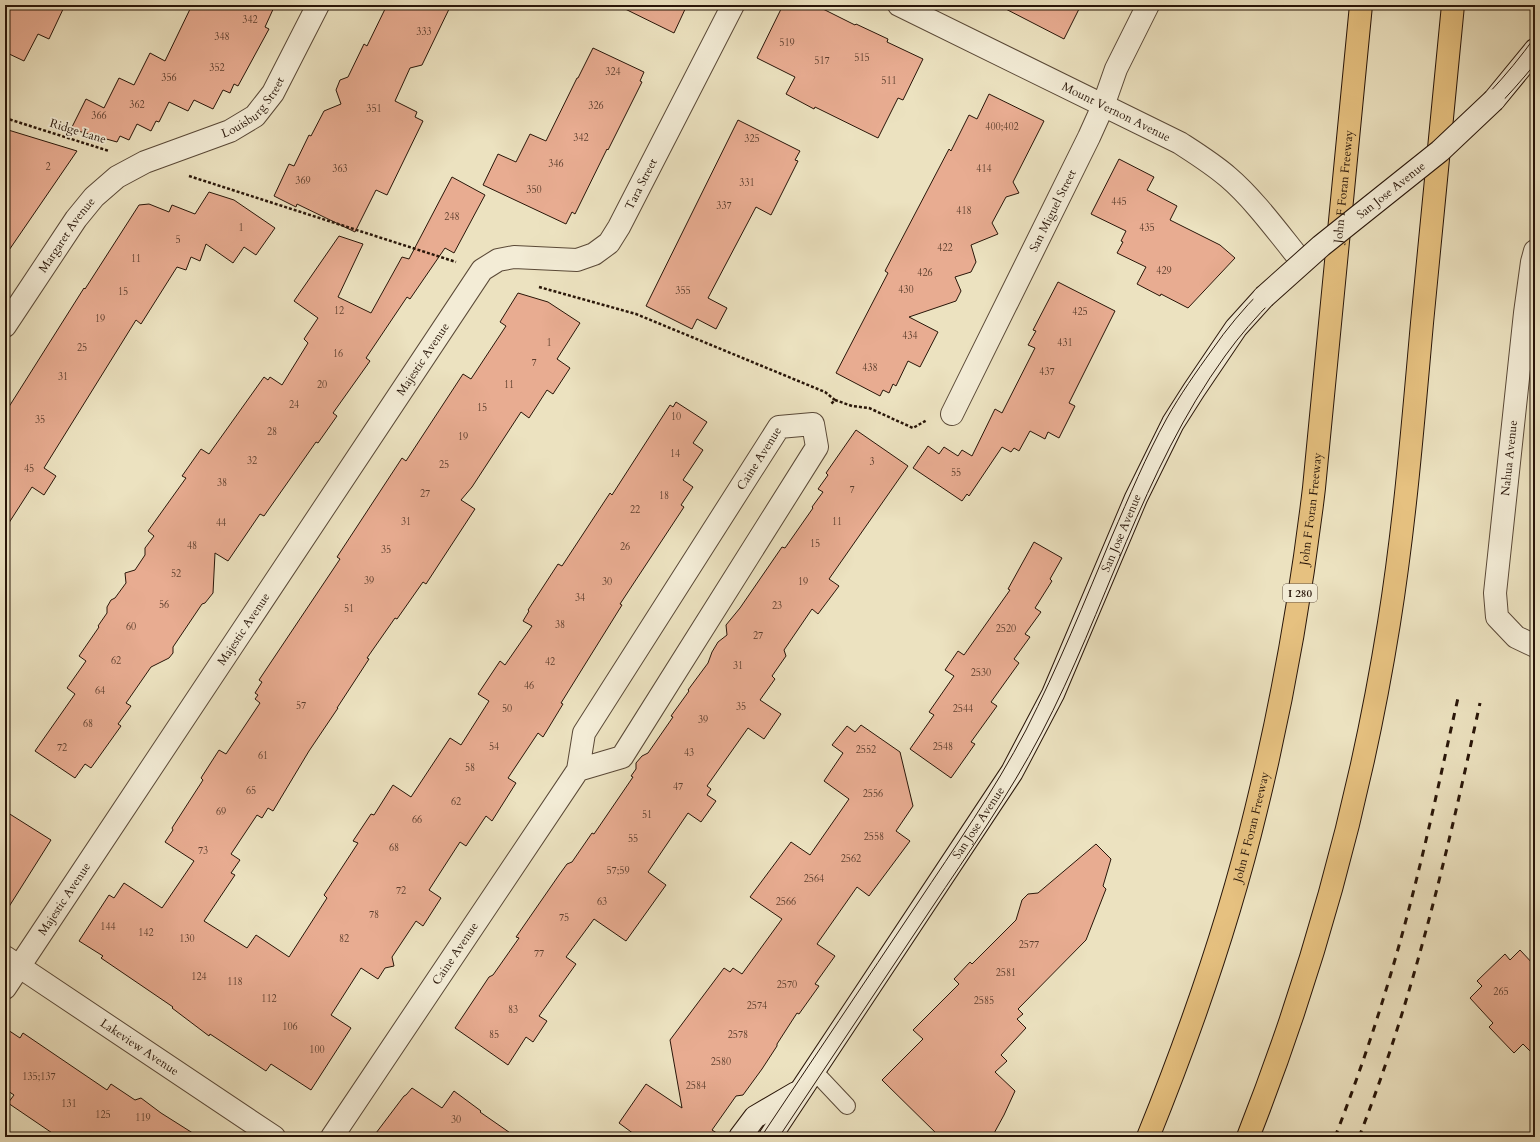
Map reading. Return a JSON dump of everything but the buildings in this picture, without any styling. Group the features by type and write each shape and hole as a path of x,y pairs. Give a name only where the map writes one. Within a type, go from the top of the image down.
{"highway":[{"path":"1358,5 1358,31"},
{"name":"John F Foran Freeway","path":"1148,1137 1200,999 1233,894 1256,811 1284,682 1306,553 1314,488 1361,5"},
{"path":"1248,1137 1274,1066 1316,941 1350,814 1377,690 1389,624 1406,494 1453,5"},
{"path":"1450,38 1457,5"}],"street":[{"name":"Louisburg Street","path":"145,162 230,131 255,116 273,92 318,5"},
{"name":"Tara Street","path":"482,270 498,260 514,257 577,260 594,254 609,243 623,220 732,5"},
{"name":"Mount Vernon Avenue","path":"899,5 1180,143 1205,159 1229,178 1248,198 1302,262"},
{"name":"San Miguel Street","path":"952,414 1089,137 1116,69 1148,5"},
{"name":"San Jose Avenue","path":"770,1137 1012,772 1053,694 1136,498 1170,429 1236,328 1264,298 1302,262 1440,151 1494,100 1535,50"},
{"name":"Margaret Avenue","path":"5,326 76,219 94,197 118,177 145,162"},
{"name":"Nahua Avenue","path":"1535,251 1532,262 1530,316 1495,593 1497,617 1516,637 1535,646"},
{"name":"Majestic Avenue","path":"5,988 12,962 482,270"},
{"name":"Caine Avenue","path":"332,1137 578,770 584,733 779,427 813,424 817,447 622,757 578,770"},
{"name":"Lakeview Avenue","path":"12,962 274,1137"},
{"name":"San Jose Avenue","path":"740,1137 755,1117 801,1091"}],"lane":[{"path":"814,1071 847,1106"}],"path":[{"name":"Ridge Lane","path":"5,118 145,162"},
{"path":"835,400 852,406 869,408 914,428 930,418"}],"tram line":[{"path":"761,1137 960,840 1014,753 1060,658 1125,506 1159,432 1172,409 1200,367 1235,319 1261,291 1318,239 1408,167 1464,118 1501,79 1535,37"},
{"path":"779,1137 974,845 1029,757 1086,639 1147,493 1170,446 1196,400 1225,356 1248,326 1301,273 1458,144 1504,100 1535,64"}],"railway":[{"path":"1335,1137 1371,1038 1401,937 1424,848 1458,698"},
{"path":"1359,1137 1397,1031 1413,977 1442,868 1480,703"}]}
